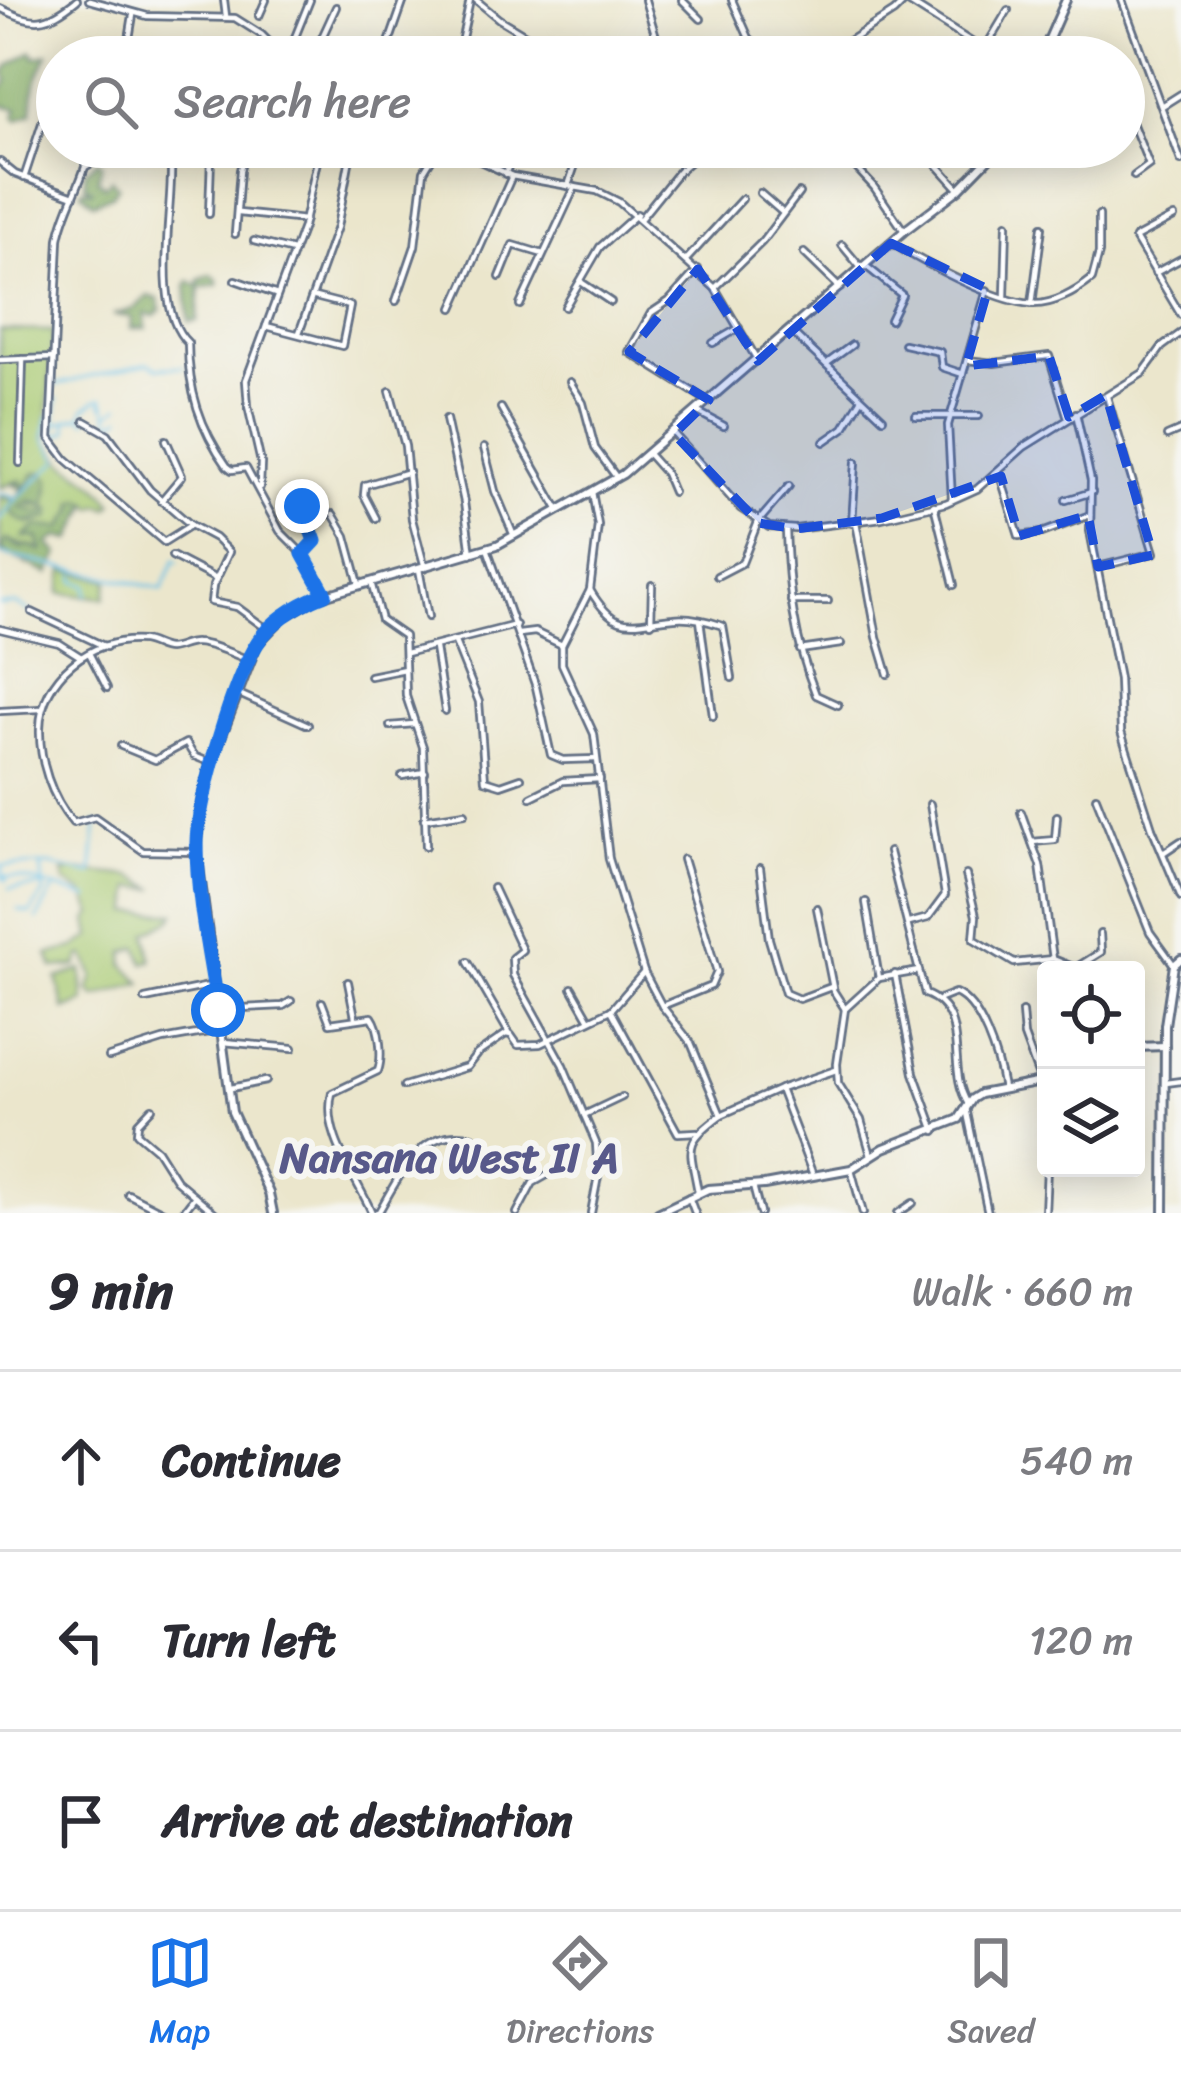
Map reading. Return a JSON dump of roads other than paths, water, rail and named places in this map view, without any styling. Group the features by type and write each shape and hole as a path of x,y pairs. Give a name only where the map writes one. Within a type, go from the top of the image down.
{"street":[{"path":"89,0 133,14 188,19 226,16 247,24 259,36"},
{"path":"224,0 226,16"},
{"path":"259,16 266,0"},
{"path":"294,36 310,0"},
{"path":"391,36 404,0"},
{"path":"464,36 473,0 527,36"},
{"path":"645,0 657,36"},
{"path":"682,0 700,19"},
{"path":"732,0 748,36"},
{"path":"857,36 906,0 962,36"},
{"path":"1050,36 1066,0"},
{"path":"1122,0 1136,36"},
{"path":"2,12 44,21 59,16 74,1"},
{"path":"323,36 336,7"},
{"path":"992,36 1008,10"},
{"path":"129,36 133,14"},
{"path":"1145,61 1181,161"},
{"path":"1162,106 1181,94"},
{"path":"24,178 36,142"},
{"path":"0,162 24,178 74,196"},
{"path":"85,168 64,214 57,249 60,277 49,431 57,451 164,542 191,525"},
{"path":"171,168 169,288 175,330 188,344 189,375 202,425 227,466 232,470 244,466 260,487 280,531 303,554 325,594"},
{"path":"209,214 211,168"},
{"path":"235,234 241,168"},
{"path":"260,487 261,463 246,387 264,325 305,220 316,168"},
{"path":"299,333 315,297 349,168"},
{"path":"396,301 416,246 426,168"},
{"path":"494,168 508,175 597,191 639,216 716,288 758,361"},
{"path":"453,308 510,168"},
{"path":"520,305 575,168"},
{"path":"565,307 600,247 639,216 682,168"},
{"path":"856,168 904,231"},
{"path":"940,168 959,188"},
{"path":"273,1213 269,1192 236,1126 197,852 201,805 212,763 249,660 268,630 295,608 325,594 488,548 617,478 674,434 979,168"},
{"path":"1134,176 1145,168"},
{"path":"760,193 784,214"},
{"path":"716,288 799,193"},
{"path":"687,259 742,199"},
{"path":"238,213 305,220"},
{"path":"891,243 931,266 1032,304 1061,298 1092,279 1099,253 1099,214"},
{"path":"1174,217 1135,236 1181,315"},
{"path":"1005,296 1007,224"},
{"path":"1032,304 1042,227"},
{"path":"254,241 293,251"},
{"path":"500,277 513,245 543,254"},
{"path":"842,245 902,295 890,320"},
{"path":"804,253 840,288"},
{"path":"1155,273 1181,260"},
{"path":"698,269 669,302 651,313 629,352 708,401"},
{"path":"235,280 275,294"},
{"path":"580,281 611,302"},
{"path":"952,500 947,430 988,289"},
{"path":"264,325 342,346 350,306 315,297"},
{"path":"713,343 740,327"},
{"path":"792,332 883,418"},
{"path":"674,434 758,522 786,529 854,522 934,505 977,490 1024,447 1142,373 1162,347 1181,333"},
{"path":"904,344 940,352 942,368 963,374"},
{"path":"826,364 852,345"},
{"path":"967,360 994,363 1052,357 1068,418"},
{"path":"0,360 54,358"},
{"path":"20,463 23,359"},
{"path":"570,382 583,403 598,453 617,478"},
{"path":"389,391 409,472 428,617"},
{"path":"1098,567 1154,553 1106,394"},
{"path":"824,442 844,428 861,400"},
{"path":"501,408 558,509"},
{"path":"698,412 724,425"},
{"path":"1076,413 1119,679 1121,732 1181,897"},
{"path":"916,416 979,416"},
{"path":"446,418 471,554"},
{"path":"85,421 108,434 161,501 229,550 211,602 237,608 268,630"},
{"path":"1167,436 1181,430"},
{"path":"161,501 182,476 166,440"},
{"path":"484,448 514,536"},
{"path":"649,454 673,492"},
{"path":"856,462 854,522 888,674"},
{"path":"376,518 364,495 365,484 409,472"},
{"path":"999,472 1019,536 1042,533 1090,515"},
{"path":"717,575 744,560 758,522 789,486"},
{"path":"592,492 598,525 590,590 562,645 562,664 591,723 610,866 644,972 662,1006 691,1043 721,1115"},
{"path":"1066,500 1092,492"},
{"path":"299,498 315,541 303,554"},
{"path":"934,505 954,586"},
{"path":"333,514 350,548 359,584"},
{"path":"786,529 790,601 800,650 816,695 838,705"},
{"path":"488,548 519,634 551,754 563,760 596,759"},
{"path":"172,556 216,579"},
{"path":"370,581 378,615 404,636 406,696 422,738 426,846"},
{"path":"651,623 652,585"},
{"path":"590,590 610,617 634,626 673,618 725,628 732,678"},
{"path":"790,601 828,601"},
{"path":"32,612 106,647"},
{"path":"700,620 713,716"},
{"path":"406,653 516,625"},
{"path":"0,628 59,643 81,656"},
{"path":"519,634 535,632 562,645"},
{"path":"197,852 143,851 95,817 73,823 57,801 39,750 40,709 51,686 81,656 106,647 142,641 170,649 195,643 249,660"},
{"path":"455,642 479,702 485,780 502,785 521,778"},
{"path":"800,650 841,644"},
{"path":"435,648 445,711"},
{"path":"89,653 106,688"},
{"path":"370,676 405,669"},
{"path":"237,692 308,725"},
{"path":"0,711 40,709"},
{"path":"390,726 414,724"},
{"path":"121,746 155,760 186,743 194,756 212,763"},
{"path":"402,776 424,772"},
{"path":"531,797 562,781 601,779"},
{"path":"1096,797 1150,932 1174,965"},
{"path":"909,923 928,918 944,898 930,804"},
{"path":"1021,812 1040,866 1054,959"},
{"path":"424,819 465,813"},
{"path":"1032,842 1054,840 1057,816"},
{"path":"1163,853 1181,841"},
{"path":"890,852 925,994 940,1000 955,1034 959,1080 975,1135 988,1213"},
{"path":"662,1006 711,986 717,972 683,859"},
{"path":"760,868 766,926 785,993 799,999 833,988"},
{"path":"966,875 976,916 974,939 1014,963 1059,961"},
{"path":"493,889 522,950 512,958 513,975 549,1039 599,1155 591,1213"},
{"path":"866,902 880,978"},
{"path":"817,908 833,988 845,1009 836,1070 861,1120 871,1154"},
{"path":"1087,961 1102,950 1100,934"},
{"path":"1164,1213 1165,1046 1174,965 1181,958"},
{"path":"468,962 509,1033 522,1046 549,1039 611,1010 644,972"},
{"path":"845,1009 880,978 919,971"},
{"path":"895,974 914,1073 935,1131"},
{"path":"348,982 356,1017"},
{"path":"145,999 214,985"},
{"path":"572,988 589,1018"},
{"path":"940,1000 955,993 964,997 987,1035 1003,1088"},
{"path":"218,1010 284,1006 291,1001"},
{"path":"322,1002 330,1023 374,1018 381,1064 378,1071 331,1094 331,1123 376,1213"},
{"path":"611,1010 678,1132 697,1132 721,1115 836,1070"},
{"path":"1022,1012 1024,1036 1038,1069"},
{"path":"109,1057 220,1030"},
{"path":"404,1086 466,1067 480,1051 509,1033"},
{"path":"223,1042 293,1048"},
{"path":"1145,1047 1165,1046"},
{"path":"230,1088 266,1081"},
{"path":"658,1213 718,1186 753,1186 851,1168 871,1154 959,1119 980,1094 1037,1082"},
{"path":"1166,1083 1181,1082"},
{"path":"780,1090 814,1175"},
{"path":"584,1115 622,1097"},
{"path":"152,1108 138,1123 137,1132 157,1150 176,1180 215,1213"},
{"path":"697,1132 689,1155 698,1192"},
{"path":"376,1213 410,1158 426,1143 466,1134 473,1137 484,1158"},
{"path":"851,1168 863,1213"},
{"path":"518,1213 533,1184 556,1170"},
{"path":"1045,1213 1047,1177"},
{"path":"753,1186 760,1213"},
{"path":"128,1195 165,1213"},
{"path":"182,1213 195,1196"},
{"path":"689,1196 695,1213"},
{"path":"898,1213 913,1203"}],"waterway":[{"path":"55,385 149,363 158,368 183,367"},
{"path":"54,437 57,398"},
{"path":"103,398 111,423 122,417"},
{"path":"87,421 81,417 85,408 98,399"},
{"path":"101,399 103,406"},
{"path":"110,413 120,406"},
{"path":"0,493 17,498 59,460 44,437 49,416"},
{"path":"58,423 78,417"},
{"path":"56,436 68,431 66,422"},
{"path":"0,520 16,499"},
{"path":"0,554 162,589 175,560 178,562"},
{"path":"75,576 87,585 87,595"},
{"path":"0,605 16,604 30,612"},
{"path":"6,881 1,866 49,865 92,874 97,822"},
{"path":"18,910 30,913 44,893 41,866"},
{"path":"0,877 33,881 89,898"},
{"path":"9,889 44,886"},
{"path":"37,919 53,890"}],"district":[{"name":"Nansana West II A","path":"449,1158"}]}
